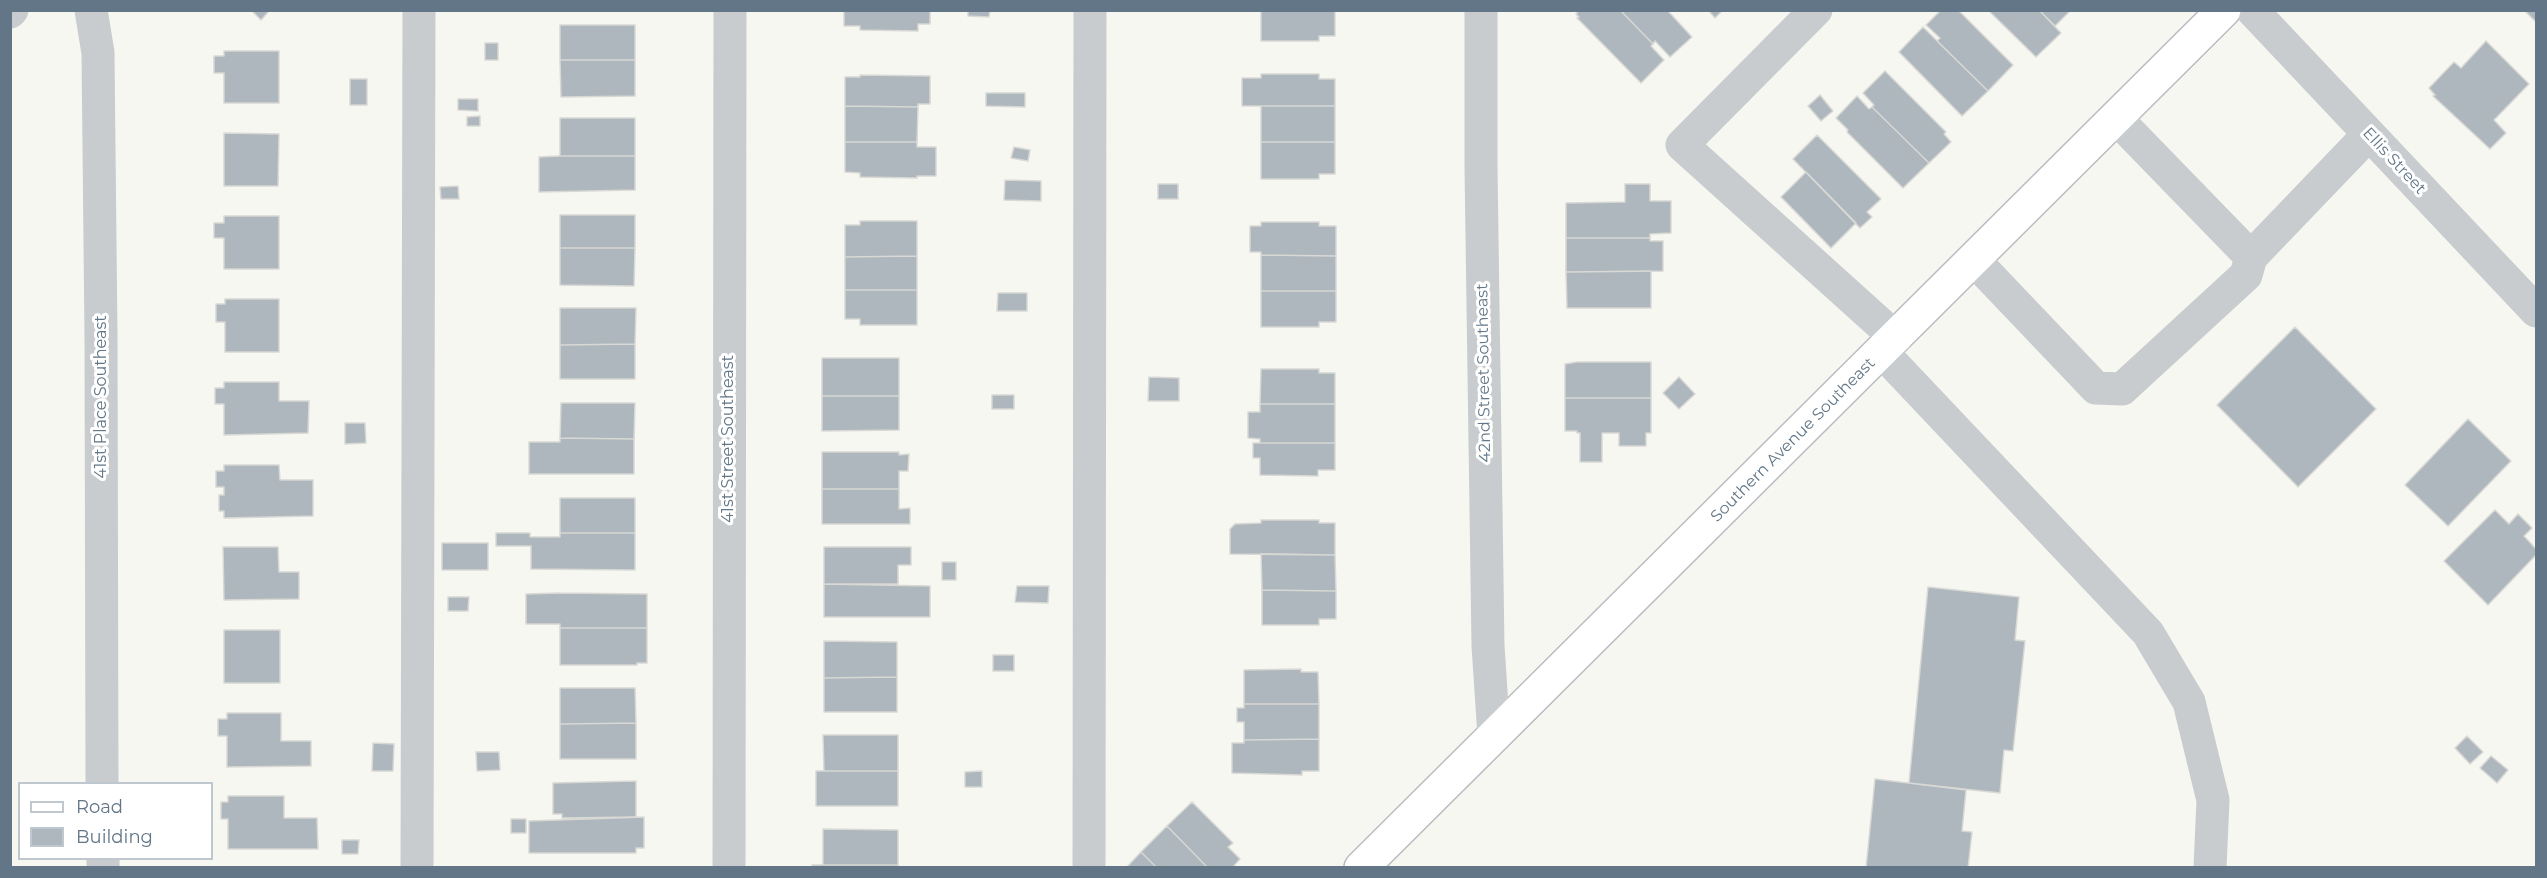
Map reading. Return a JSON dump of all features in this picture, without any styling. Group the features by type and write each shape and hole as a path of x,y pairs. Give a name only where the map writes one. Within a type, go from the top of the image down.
{"main road":[{"name":"Southern Avenue Southeast","path":"1361,867 2224,10"}],"street":[{"name":"41st Place Southeast","path":"91,10 98,53 102,782"},
{"path":"417,867 419,10"},
{"name":"41st Street Southeast","path":"729,867 730,10"},
{"path":"1089,867 1090,10"},
{"name":"42nd Street Southeast","path":"1481,10 1488,646 1494,736"},
{"path":"1816,10 1682,146 1889,345 2148,633 2189,702 2213,800 2210,867"},
{"name":"Ellis Street","path":"2252,10 2536,311"},
{"path":"2116,118 2251,257"},
{"path":"1974,260 2096,388 2122,388 2246,275 2251,257 2369,134"}],"building":[{"path":"251,10 270,10 261,20"},
{"path":"844,10 930,10 930,24 918,24 918,31 860,30 860,26 844,26"},
{"path":"968,10 990,10 989,17 968,16"},
{"path":"1261,10 1335,10 1335,36 1319,36 1319,41 1261,41"},
{"path":"1579,10 1620,10 1653,44 1651,46 1664,60 1641,83 1577,18 1579,17 1576,14"},
{"path":"1620,10 1667,10 1692,37 1670,57 1655,41 1653,44"},
{"path":"1708,10 1723,10 1715,18"},
{"path":"1941,10 1958,10 2013,65 1988,91 1937,41 1940,38 1926,25"},
{"path":"1988,10 2039,10 2061,33 2036,57"},
{"path":"2039,10 2071,10 2055,26"},
{"path":"2524,10 2536,10 2536,22"},
{"path":"560,25 635,25 635,60 560,60"},
{"path":"1923,27 1988,91 1962,116 1899,52"},
{"path":"2486,41 2529,84 2494,120 2506,133 2490,149 2433,96 2435,95 2429,88 2454,62 2461,68"},
{"path":"485,43 498,43 498,60 485,60"},
{"path":"224,51 279,51 279,103 224,103 224,73 214,73 214,56 224,56"},
{"path":"560,60 635,60 635,96 561,97"},
{"path":"1885,71 1946,132 1944,134 1951,142 1929,163 1872,107 1874,105 1863,93"},
{"path":"1261,74 1319,74 1319,79 1335,79 1335,106 1242,106 1242,78 1261,78"},
{"path":"860,75 930,76 930,104 918,104 918,107 845,106 845,77 860,77"},
{"path":"350,79 367,79 367,105 350,105"},
{"path":"986,93 1025,93 1025,107 986,106"},
{"path":"1820,95 1833,111 1821,121 1808,106"},
{"path":"1857,96 1869,109 1872,107 1929,163 1903,188 1836,118"},
{"path":"458,99 478,99 478,111 458,110"},
{"path":"845,106 918,107 917,142 845,142"},
{"path":"1261,106 1335,106 1335,142 1261,142"},
{"path":"480,116 480,126 467,126 467,117"},
{"path":"560,118 635,118 635,156 560,156"},
{"path":"224,133 279,134 278,186 224,186"},
{"path":"1817,135 1881,199 1867,212 1872,217 1860,228 1793,159"},
{"path":"845,142 917,142 917,147 936,147 936,176 860,177 860,173 845,172"},
{"path":"1261,142 1335,142 1335,174 1319,174 1319,179 1261,179"},
{"path":"1014,147 1030,150 1028,161 1011,158"},
{"path":"635,156 635,190 539,192 539,157"},
{"path":"1806,172 1856,223 1831,248 1781,197"},
{"path":"1005,180 1041,181 1041,201 1004,200"},
{"path":"1158,184 1178,184 1178,199 1158,199"},
{"path":"1625,184 1650,184 1650,201 1671,201 1671,233 1650,234 1650,238 1566,238 1566,203 1625,202"},
{"path":"458,186 459,199 441,199 440,187"},
{"path":"560,215 635,215 635,248 560,248"},
{"path":"224,216 279,216 279,269 224,269 224,238 214,238 214,223 224,223"},
{"path":"860,221 917,221 917,256 845,257 845,225 860,225"},
{"path":"1261,222 1319,222 1319,226 1336,226 1336,256 1261,255 1261,252 1250,252 1250,226 1261,226"},
{"path":"1566,238 1650,238 1650,241 1663,241 1663,271 1566,272"},
{"path":"560,248 635,248 634,286 560,285"},
{"path":"1261,255 1336,256 1336,291 1261,291"},
{"path":"917,256 917,290 845,290 845,257"},
{"path":"1651,271 1651,308 1567,308 1566,272"},
{"path":"845,290 917,290 917,325 860,325 860,319 845,319"},
{"path":"1261,291 1336,291 1336,322 1319,322 1319,327 1261,327"},
{"path":"998,293 1027,293 1027,311 997,311"},
{"path":"225,299 279,299 279,352 225,352 225,322 216,322 216,304 225,304"},
{"path":"560,308 636,308 635,344 560,345"},
{"path":"2295,327 2376,409 2298,487 2217,405"},
{"path":"635,344 635,379 560,379 560,345"},
{"path":"822,358 899,358 899,396 822,396"},
{"path":"1651,362 1651,398 1565,398 1565,364"},
{"path":"1261,369 1319,369 1319,373 1335,373 1335,404 1260,404"},
{"path":"1149,377 1179,378 1179,401 1148,401"},
{"path":"1679,377 1695,394 1679,409 1663,393"},
{"path":"224,382 279,382 279,401 309,401 308,433 224,435 224,404 215,404 215,388 224,388"},
{"path":"992,395 1014,395 1014,409 992,409"},
{"path":"822,396 899,396 899,430 822,431"},
{"path":"1565,398 1651,398 1651,433 1646,433 1646,446 1619,446 1619,433 1602,433 1602,462 1580,462 1580,433 1565,431"},
{"path":"561,403 635,403 634,439 560,438"},
{"path":"1260,404 1335,404 1335,443 1260,443 1260,439 1248,438 1248,412 1260,412"},
{"path":"2468,419 2511,461 2448,526 2405,485"},
{"path":"345,423 365,423 366,443 345,444"},
{"path":"560,438 634,439 634,474 529,474 529,442 560,442"},
{"path":"1253,443 1335,443 1335,470 1318,470 1318,476 1260,475 1260,458 1253,458"},
{"path":"822,452 909,454 908,471 899,471 899,489 822,489"},
{"path":"224,465 279,465 280,480 313,480 313,516 224,518 224,511 219,511 219,495 224,495 224,487 216,487 216,471 224,471"},
{"path":"822,489 899,489 899,509 910,508 910,524 822,524"},
{"path":"560,498 635,498 635,533 560,533"},
{"path":"2495,510 2509,524 2518,514 2532,528 2524,536 2536,549 2536,555 2488,605 2444,561"},
{"path":"1261,520 1319,520 1319,523 1335,523 1335,555 1230,554 1230,529 1235,524 1261,523"},
{"path":"496,533 530,533 530,537 560,537 560,533 635,533 635,570 531,569 531,546 496,546"},
{"path":"442,543 488,543 488,570 442,570"},
{"path":"223,547 278,547 279,572 299,572 299,599 224,600"},
{"path":"824,547 911,547 911,565 898,565 898,584 824,584"},
{"path":"1261,554 1335,555 1336,591 1262,590"},
{"path":"942,562 956,562 956,580 942,580"},
{"path":"824,584 930,586 930,617 824,617"},
{"path":"1017,586 1049,586 1048,603 1015,602"},
{"path":"1928,587 2019,597 2015,640 2025,641 2013,751 2004,750 2000,793 1909,783"},
{"path":"1262,590 1336,591 1336,619 1319,619 1319,625 1262,625"},
{"path":"526,594 647,594 647,628 560,628 560,624 526,624"},
{"path":"448,597 469,597 468,611 448,611"},
{"path":"560,628 647,628 647,663 560,665"},
{"path":"224,630 280,630 280,683 224,683"},
{"path":"824,641 897,642 897,677 824,678"},
{"path":"993,655 1014,655 1014,671 993,671"},
{"path":"1301,669 1301,672 1318,672 1319,704 1244,704 1244,670"},
{"path":"897,677 897,712 824,712 824,678"},
{"path":"560,688 635,688 636,723 560,724"},
{"path":"1244,704 1319,704 1319,739 1244,740 1244,722 1237,722 1237,708 1244,708"},
{"path":"227,713 281,713 281,741 311,741 311,766 227,767 227,736 218,736 218,719 227,719"},
{"path":"636,723 636,759 560,759 560,724"},
{"path":"823,735 898,735 898,771 824,771"},
{"path":"2467,736 2483,752 2470,764 2455,748"},
{"path":"1319,739 1319,771 1302,771 1302,775 1232,773 1232,743 1244,743 1244,740"},
{"path":"373,743 394,744 393,771 372,771"},
{"path":"476,752 499,752 500,770 477,771"},
{"path":"2491,756 2508,770 2497,783 2480,768"},
{"path":"816,771 898,771 898,806 816,806"},
{"path":"982,771 982,787 965,787 965,772"},
{"path":"1875,779 1966,790 1962,831 1972,832 1968,868 1866,868"},
{"path":"636,781 636,817 562,818 562,814 553,814 553,783"},
{"path":"228,796 284,796 284,818 317,818 318,849 228,849 228,819 221,819 221,802 228,802"},
{"path":"1192,802 1233,843 1228,847 1240,859 1232,868 1208,868 1167,826"},
{"path":"644,817 644,848 636,848 636,853 529,853 529,821"},
{"path":"511,819 526,819 526,833 511,833"},
{"path":"1167,826 1208,868 1157,868 1141,852"},
{"path":"823,829 898,830 898,865 823,865"},
{"path":"342,840 359,840 358,854 342,854"},
{"path":"1141,852 1157,868 1126,868"},
{"path":"812,865 898,865 898,868 812,868"}]}
